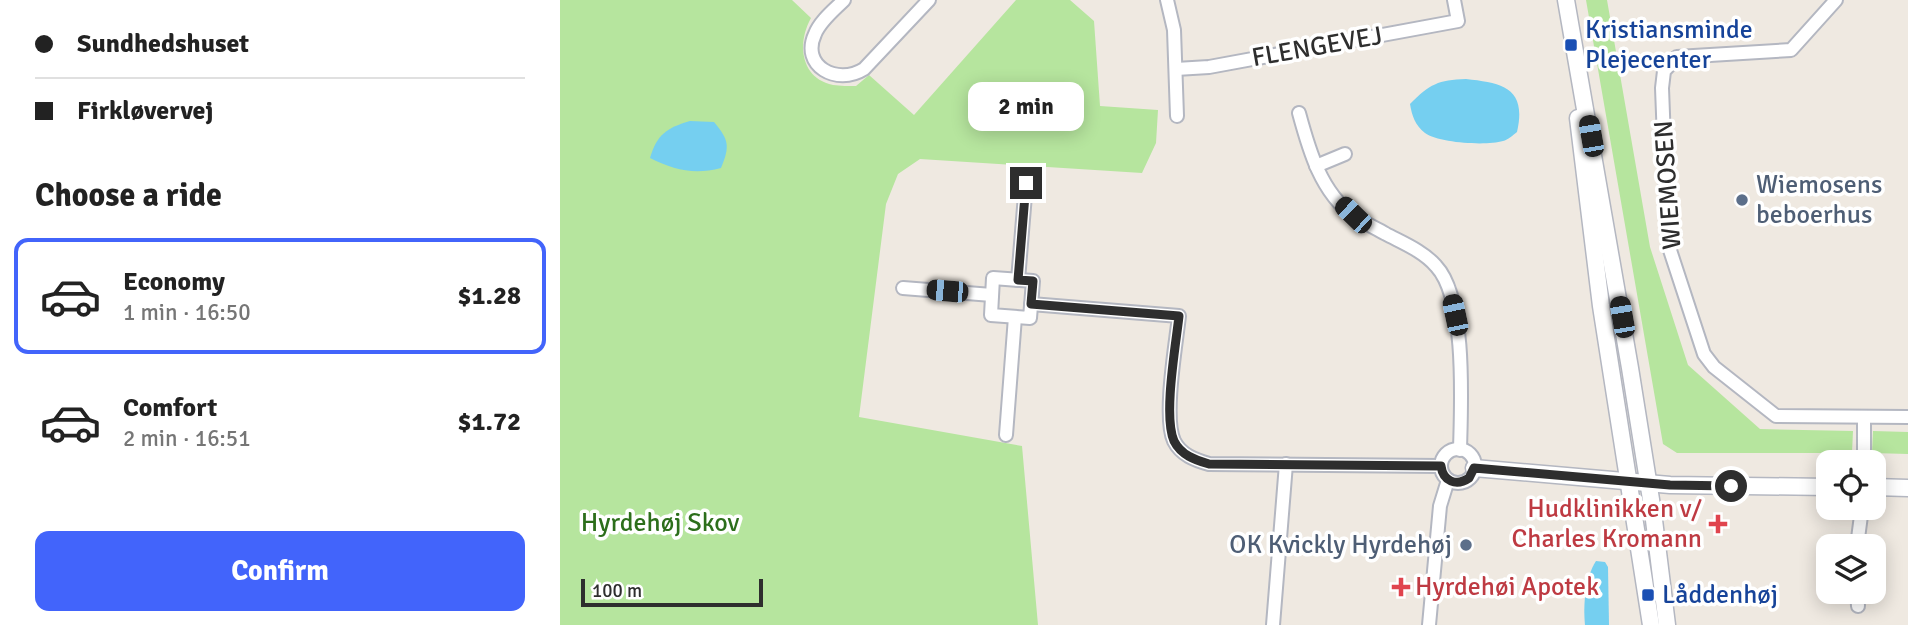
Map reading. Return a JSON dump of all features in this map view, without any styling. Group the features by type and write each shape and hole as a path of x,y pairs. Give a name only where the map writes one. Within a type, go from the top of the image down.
{"street":[{"path":"844,0 820,26 812,45 818,64 825,72 845,77 864,69 929,0"},
{"path":"1167,0 1174,30 1177,116"},
{"name":"FLENGEVEJ","path":"1176,69 1209,67 1458,21 1454,0"},
{"path":"1566,0 1601,306 1651,625"},
{"path":"1566,0 1648,483 1667,625"},
{"name":"WIEMOSEN","path":"1836,0 1791,51 1677,58 1664,71 1662,88 1668,244 1704,354 1714,367 1776,416 1908,417"},
{"path":"1299,113 1316,166 1327,187 1353,215 1422,254 1437,267 1445,280 1455,315 1461,371 1460,450"},
{"path":"1316,166 1345,154"},
{"path":"1018,280 1026,183"},
{"path":"993,278 1033,281 1030,318 990,315 992,295 993,278"},
{"path":"903,288 992,295"},
{"path":"1031,304 1179,316 1169,422 1174,441 1192,459 1209,464 1441,466"},
{"path":"1006,435 1015,317"},
{"path":"1864,417 1864,450"},
{"path":"1460,450 1471,456 1474,468 1465,482 1453,483 1442,471 1442,460 1449,452 1460,450"},
{"path":"1273,625 1286,464"},
{"path":"1474,468 1648,483 1816,487"},
{"path":"1429,625 1440,506 1448,480"},
{"path":"1886,487 1908,488"}],"green space":[{"name":"Hyrdehøj Skov","path":"560,0 792,0 811,18 803,48 804,58 814,75 833,85 856,86 869,75 914,115 1016,0 1070,0 1094,21 1100,106 1158,110 1156,143 1142,173 920,159 898,174 886,204 859,417 1022,446 1038,625 560,625"},
{"path":"1586,0 1607,0 1650,247 1688,365 1760,429 1853,431 1852,450 1816,450 1816,453 1677,453 1663,444"},
{"path":"1873,431 1908,432 1908,454 1872,450"}],"water":[{"path":"1466,79 1501,86 1515,97 1519,117 1517,132 1509,139 1495,143 1475,143 1441,139 1425,133 1414,120 1410,104 1423,92 1435,84"},
{"path":"690,121 714,122 723,134 727,149 721,168 684,170 650,158 664,133"},
{"path":"1596,561 1605,562 1608,567 1609,625 1585,625 1586,592 1589,575"}],"place":[{"name":"Kristiansminde Plejecenter","path":"1571,45"},
{"name":"Wiemosens beboerhus","path":"1742,200"},
{"name":"Hudklinikken v/ Charles Kromann","path":"1718,524"},
{"name":"OK Kvickly Hyrdehøj","path":"1466,545"},
{"name":"Hyrdehøi Apotek","path":"1401,587"},
{"name":"Låddenhøj","path":"1648,595"}],"route":[{"path":"1026,183 1018,280 1033,281 1031,304 1179,316 1169,422 1174,441 1192,459 1209,464 1441,466 1444,476 1453,483 1465,482 1473,474 1474,468 1670,485 1731,486"}]}
